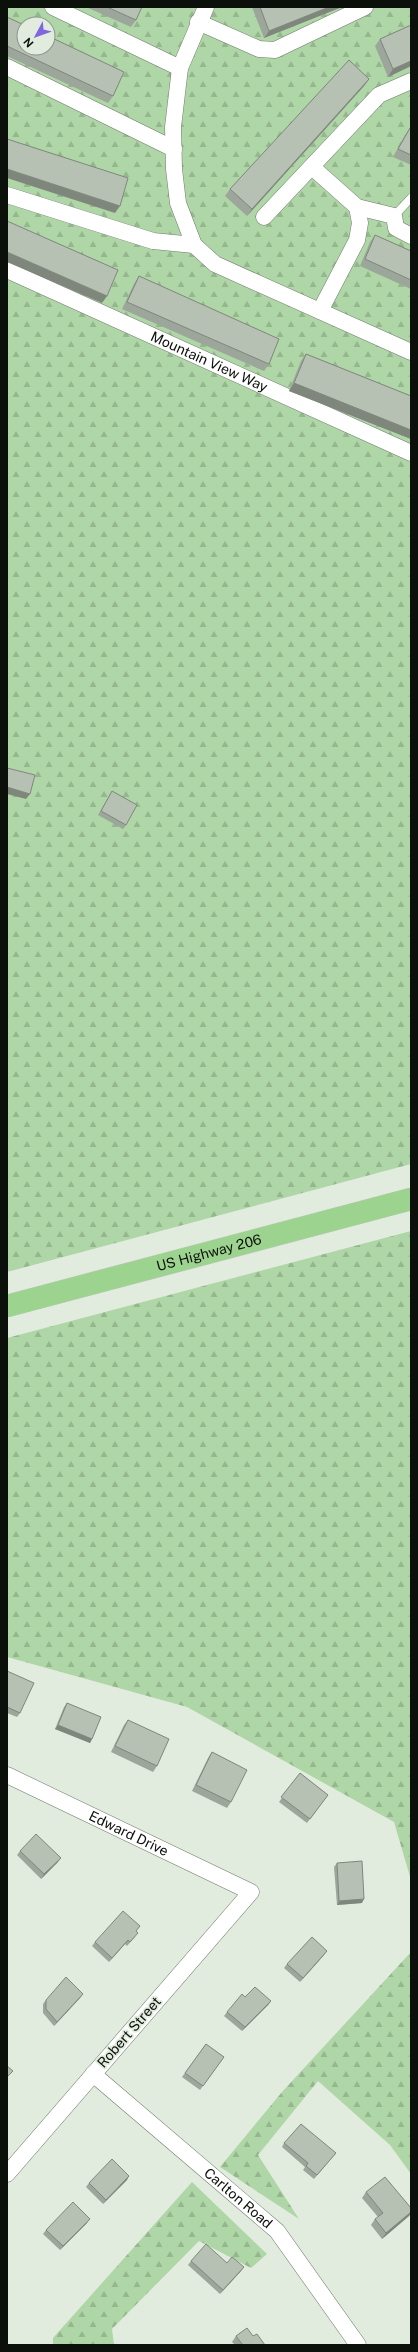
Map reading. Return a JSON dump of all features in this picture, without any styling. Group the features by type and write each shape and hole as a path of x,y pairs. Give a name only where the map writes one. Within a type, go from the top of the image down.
{"highway":[{"name":"US Highway 206","path":"7,1306 411,1199"}],"street":[{"path":"53,7 180,68"},
{"path":"206,7 198,22 180,68 173,128 178,203 194,245 215,264 411,352"},
{"path":"198,22 259,49 275,50 364,7"},
{"path":"7,67 174,149"},
{"path":"264,217 379,95 411,81"},
{"path":"312,167 357,207 394,216 396,228 411,236"},
{"path":"7,195 153,241 194,245"},
{"path":"320,311 357,240 360,223 357,207"},
{"name":"Mountain View Way","path":"7,270 411,453"},
{"name":"Edward Drive","path":"7,1775 251,1892"},
{"name":"Robert Street","path":"7,2174 251,1892"},
{"name":"Carlton Road","path":"93,2074 277,2231 358,2345"}],"lane":[{"path":"394,216 411,198"}],"green space":[{"path":"7,7 411,7 411,1164 7,1272"},
{"path":"411,1231 411,1880 394,1822 187,1707 7,1657 7,1338"},
{"path":"411,1952 411,2174 390,2145 318,2081 258,2155 299,2219 220,2167 282,2092"},
{"path":"192,2182 267,2254 251,2268 199,2241 112,2329 114,2345 53,2345 53,2338"}],"building":[{"path":"107,7 142,7 136,20"},
{"path":"260,7 329,7 269,31"},
{"path":"7,17 16,21 16,50 7,46"},
{"path":"411,25 411,61 393,69 380,39"},
{"path":"56,40 124,72 113,96 28,56 56,56"},
{"path":"349,60 369,79 252,209 230,189"},
{"path":"411,128 411,155 398,149"},
{"path":"7,139 128,178 120,206 7,169"},
{"path":"7,221 118,270 107,296 7,252"},
{"path":"375,235 411,251 411,280 365,259"},
{"path":"139,276 279,339 269,364 127,302"},
{"path":"306,354 411,396 411,430 294,383"},
{"path":"7,768 35,775 30,794 7,787"},
{"path":"112,791 137,805 126,825 101,811"},
{"path":"7,1671 34,1683 20,1713 7,1707"},
{"path":"67,1703 101,1717 92,1739 58,1725"},
{"path":"128,1720 169,1739 157,1766 115,1746"},
{"path":"212,1752 247,1770 231,1802 196,1785"},
{"path":"300,1773 328,1795 310,1819 281,1797"},
{"path":"36,1834 61,1858 44,1874 20,1851"},
{"path":"362,1861 364,1899 339,1901 337,1863"},
{"path":"123,1911 140,1926 136,1931 138,1933 130,1942 128,1940 112,1958 95,1942"},
{"path":"312,1937 327,1951 303,1978 287,1964"},
{"path":"66,1977 83,1994 57,2022 46,2009 46,2000"},
{"path":"255,1987 271,2001 245,2027 227,2012 242,1994 245,1997"},
{"path":"206,2044 224,2057 203,2086 185,2073"},
{"path":"7,2066 13,2071 7,2077"},
{"path":"301,2124 336,2153 317,2175 306,2166 308,2163 284,2143"},
{"path":"112,2159 129,2176 106,2200 89,2183"},
{"path":"385,2177 411,2208 411,2212 386,2233 375,2219 383,2213 366,2192"},
{"path":"73,2202 90,2219 63,2246 46,2230"},
{"path":"206,2244 227,2263 232,2257 244,2267 223,2290 191,2261"},
{"path":"247,2328 253,2336 257,2334 265,2345 241,2345 242,2344 236,2336"}]}
